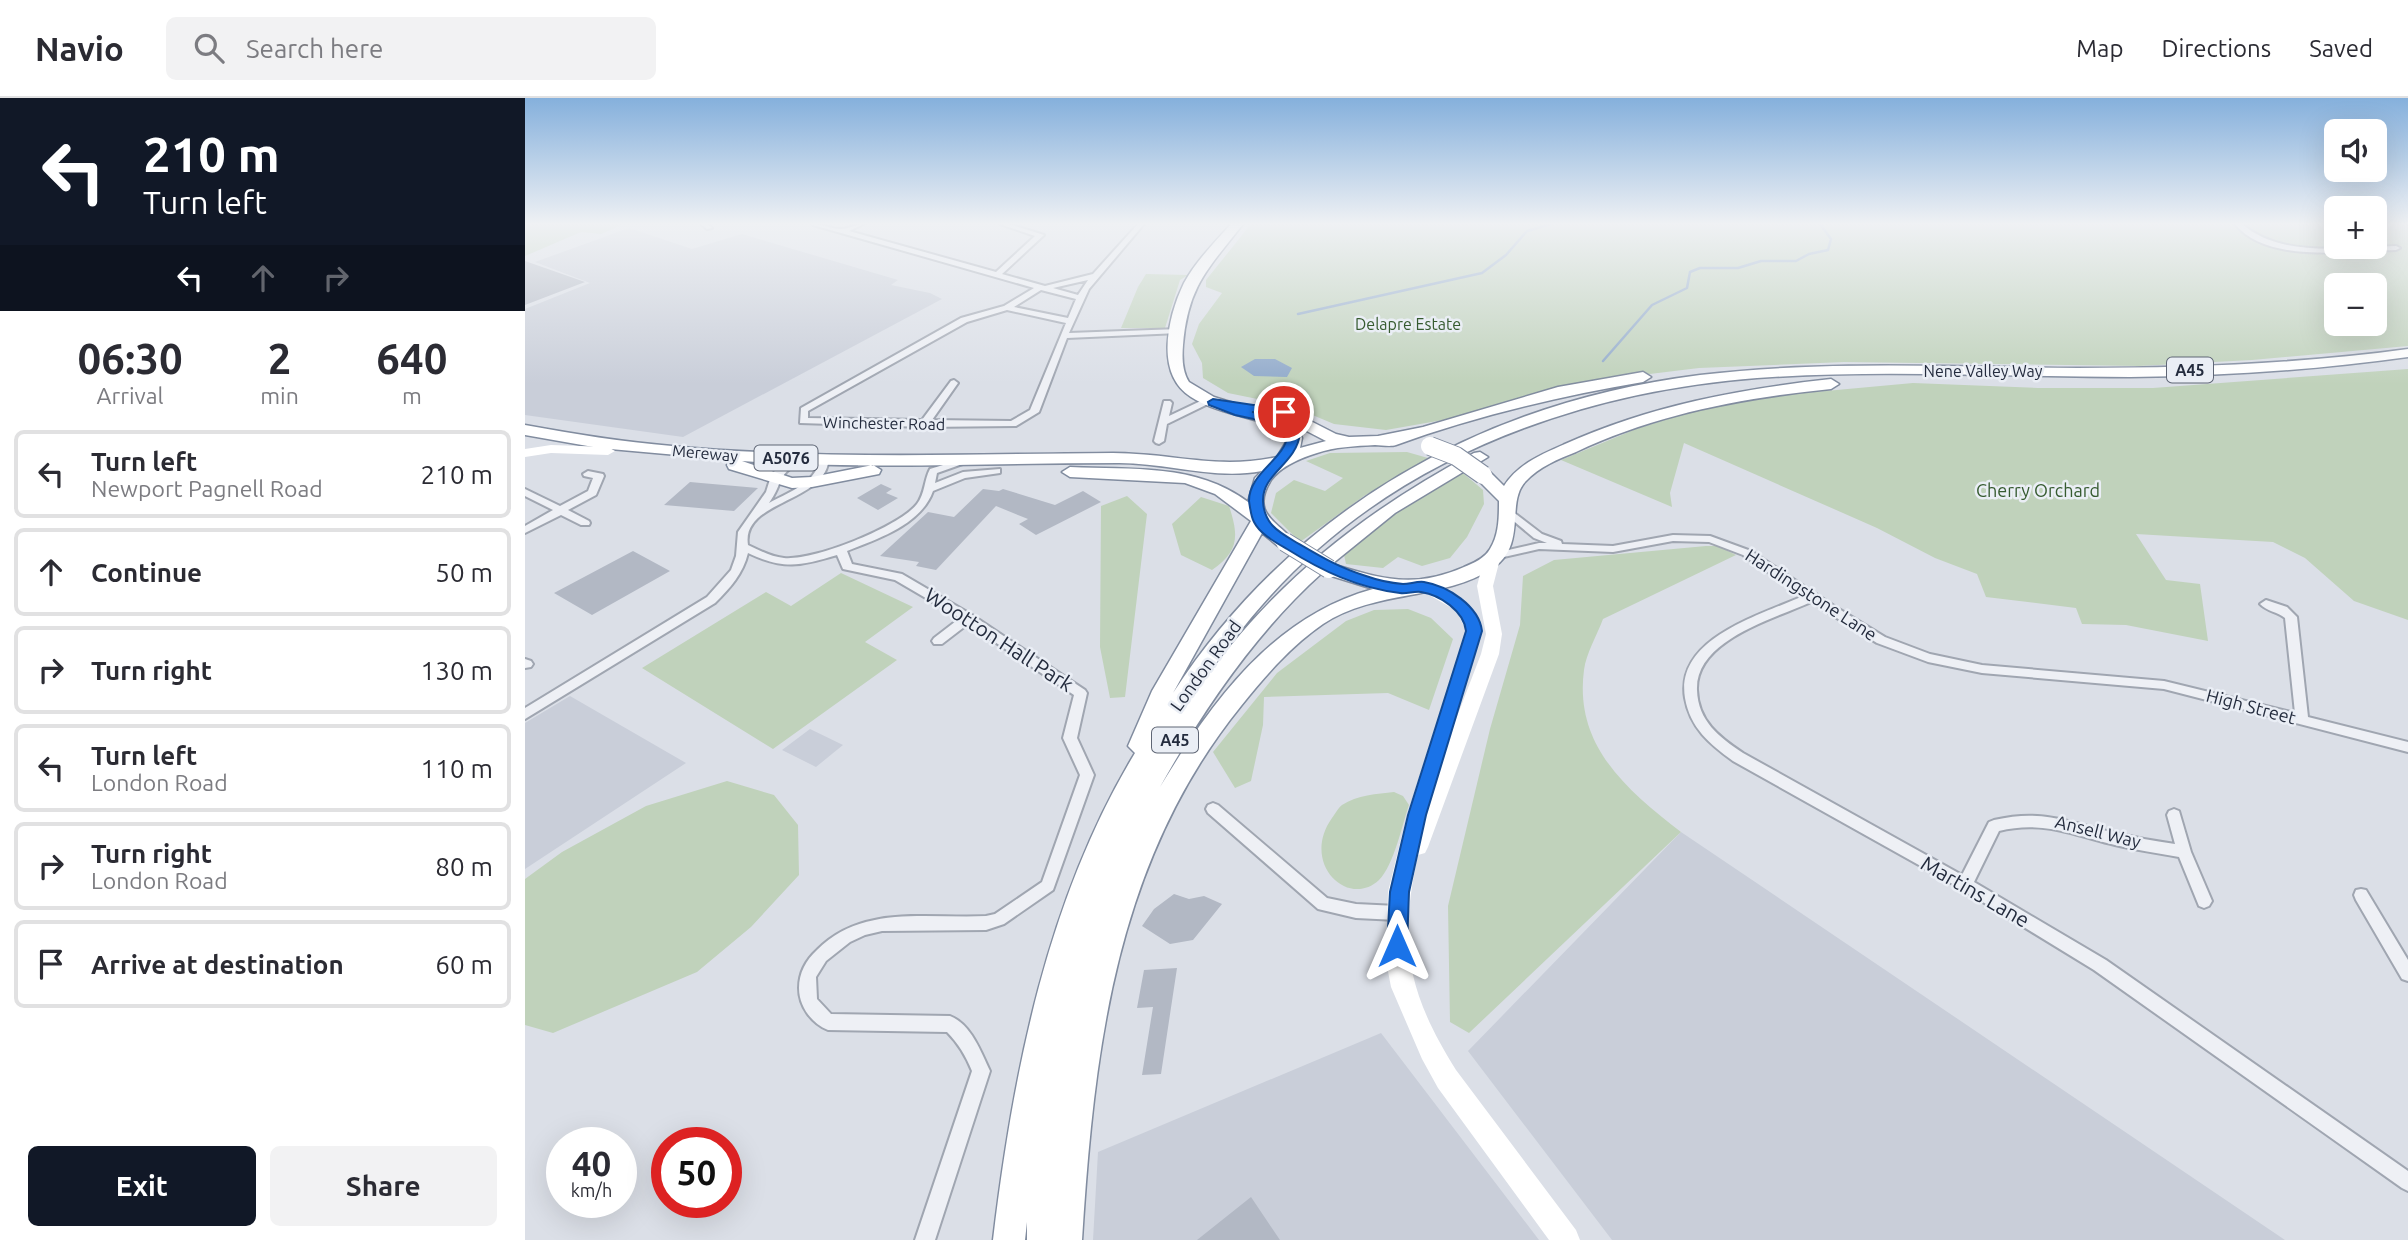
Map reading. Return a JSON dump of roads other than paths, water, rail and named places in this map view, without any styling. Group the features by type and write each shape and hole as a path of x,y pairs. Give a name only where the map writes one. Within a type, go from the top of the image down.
{"highway":[{"path":"1112,816 1163,691 1259,520 1258,490 1262,480 1282,460 1295,441 1294,433 1288,426 1211,401 1182,383 1175,372 1174,356 1179,331 1190,284 1195,277"},
{"name":"Nene Valley Way","path":"1567,415 1674,384 1754,374 1836,371 2226,370 2408,353"},
{"name":"Nene Valley Way","path":"1567,415 1717,388 1776,382 1902,377 2079,380 2233,376 2408,361"},
{"path":"1282,460 1304,451 1348,442 1380,440 1426,431 1558,392 1666,374 1825,368 1972,371"},
{"path":"1066,1240 1071,1143 1098,978 1129,878 1145,836 1163,800 1209,726 1239,690 1291,637 1341,604 1363,596 1423,587 1455,578 1494,557 1504,537 1514,483 1526,471 1573,446 1653,415 1744,395 1902,377"},
{"path":"1211,401 1284,412 1330,437 1348,442"},
{"name":"London Road","path":"1009,1240 1016,1169 1037,1054 1063,957 1112,816 1177,701 1203,663 1286,568 1354,512 1436,462 1488,437 1567,415"},
{"name":"London Road","path":"1043,1240 1050,1144 1061,1068 1084,962 1133,817 1201,699 1251,632 1306,575 1391,508 1449,472 1567,415"},
{"name":"Mereway","path":"525,430 656,449 811,459 1145,459 1231,469 1282,460"},
{"name":"Mereway","path":"525,439 749,467 789,482 814,482 860,471 997,471 1187,478 1221,489 1259,520"},
{"path":"1380,440 1430,446 1455,456 1483,475 1508,506"},
{"path":"1259,520 1285,542 1329,569 1402,589"}],"main road":[{"path":"525,453 551,449 608,451"},
{"path":"1402,882 1423,836 1490,654 1494,634 1485,586 1494,557"},
{"path":"1423,587 1458,603 1473,622 1474,631 1417,815 1402,882 1397,913 1397,961 1402,987 1430,1051 1447,1079 1566,1240"}],"street":[{"path":"1006,277 1080,298"},
{"path":"1042,287 1073,283 1089,277"},
{"path":"1094,277 1080,298 1064,336 1179,331"},
{"name":"Winchester Road","path":"1042,287 1007,308 964,320 804,410 802,418 808,423 1013,424 1026,419 1034,412 1064,336"},
{"path":"1007,308 1070,321"},
{"path":"924,424 954,383"},
{"path":"1159,441 1171,400"},
{"path":"1164,422 1211,401"},
{"path":"525,714 711,600 729,583 742,563 741,541 748,524 771,492 774,478 787,466 811,459 819,461 824,468 814,482 756,514"},
{"name":"Mereway","path":"933,471 970,460"},
{"path":"743,547 767,558 786,562 841,550 905,520 922,505 933,471"},
{"path":"927,490 963,475 997,471"},
{"path":"525,530 592,493 599,476 589,474"},
{"path":"525,492 533,494 559,512 585,523"},
{"name":"Hardingstone Lane","path":"1508,506 1538,536 1571,547"},
{"name":"Hardingstone Lane","path":"1494,557 1539,546 1613,549 1686,537 1710,540 1747,553 1881,640 1929,658 1982,669 2091,678"},
{"name":"Wootton Hall Park","path":"841,550 847,567 898,577 968,618 1081,693 1070,738 1087,775 1055,873 1048,886 999,919 986,923 879,923 859,928 842,936 809,973 807,996 813,1011 828,1021 950,1024 958,1031 976,1059 981,1071 925,1240"},
{"name":"Martins Lane","path":"1812,597 1728,637 1704,653 1690,675 1690,697 1696,716 1712,737 1738,757 1965,884 2100,965 2408,1182"},
{"path":"2266,604 2283,610 2291,617 2302,721"},
{"path":"938,640 968,618"},
{"name":"High Street","path":"2091,678 2164,685 2408,747"},
{"path":"1213,809 1323,904 1356,911 1397,913"},
{"path":"2174,815 2184,852 2204,901"},
{"name":"Ansell Way","path":"1965,884 1994,826 2018,819 2045,818 2104,836 2184,852"},
{"path":"2361,895 2408,974"}],"water":[{"path":"1255,359 1275,359 1292,368 1287,377 1254,376 1241,367"}],"waterway":[{"path":"1298,314 1463,277"},
{"path":"1603,361 1652,305 1687,288 1689,277"}],"park label":[{"name":"Delapre Estate","path":"1408,324"},
{"name":"Cherry Orchard","path":"2038,491"}]}
